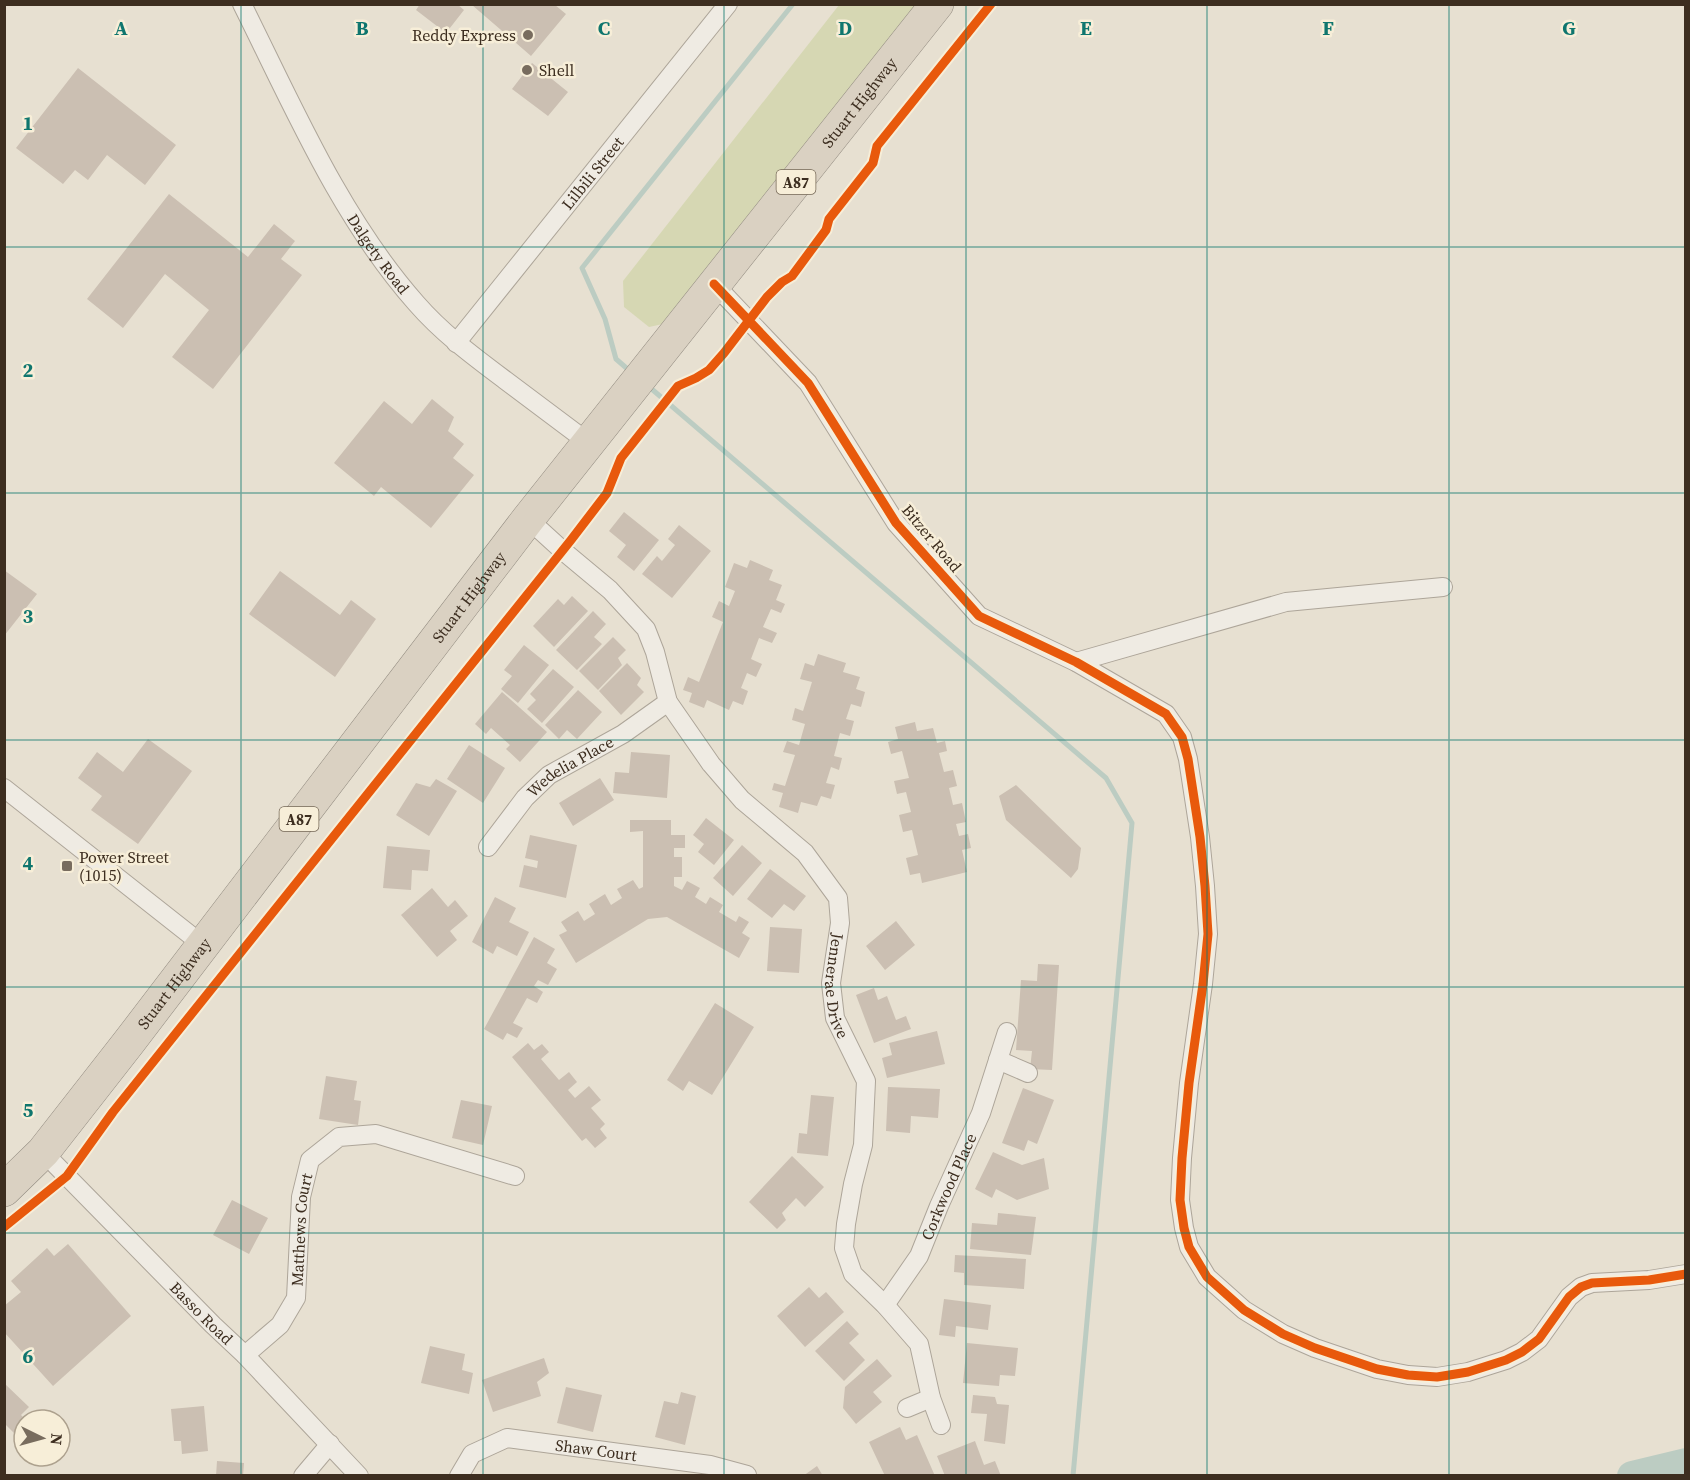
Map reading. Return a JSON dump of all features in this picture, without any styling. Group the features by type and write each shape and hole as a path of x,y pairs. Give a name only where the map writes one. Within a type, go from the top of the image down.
{"highway":[{"name":"Stuart Highway","path":"4,1190 43,1152 528,519 937,4"}],"street":[{"name":"Dalgety Road","path":"242,4 306,132 357,225 382,261 417,304 456,343 589,443"},
{"name":"Lilbili Street","path":"456,343 728,4"},
{"name":"Bitzer Road","path":"714,284 808,383 896,523 979,616 1076,662 1166,714 1182,737 1188,759 1205,886 1208,934 1189,1083 1180,1200 1189,1247 1207,1277 1244,1310 1284,1334 1315,1348 1377,1369 1408,1375 1437,1377 1468,1372 1506,1360 1522,1352 1539,1339 1569,1297 1587,1285 1604,1281 1649,1280 1686,1274"},
{"name":"Jennerae Drive","path":"528,519 610,590 646,629 655,652 668,702 711,764 742,800 805,853 838,898 840,923 831,983 835,1018 866,1081 863,1145 853,1184 844,1248 852,1274 885,1305 919,1344 931,1398 941,1425"},
{"path":"1076,662 1287,603 1443,587"},
{"name":"Wedelia Place","path":"488,847 525,798 549,775 623,734 668,702"},
{"path":"4,788 203,945"},
{"name":"Corkwood Place","path":"885,1305 919,1256 981,1113 1007,1032"},
{"path":"998,1060 1028,1073"},
{"name":"Matthews Court","path":"245,1355 280,1325 296,1298 301,1197 310,1160 339,1137 376,1134 515,1176"},
{"name":"Basso Road","path":"43,1152 245,1355 359,1476"},
{"path":"907,1408 931,1398"},
{"name":"Shaw Court","path":"459,1476 472,1454 507,1438 710,1465 747,1475"},
{"path":"303,1476 330,1444"}],"green space":[{"path":"839,5 937,5 686,319 649,327 624,307 623,281"}],"building":[{"path":"420,4 457,4 464,10 446,33 416,10"},
{"name":"Reddy Express","path":"472,5 555,5 566,14 531,56"},
{"path":"532,63 568,92 548,116 512,89"},
{"path":"78,68 176,145 145,185 107,155 88,180 75,170 63,184 16,148"},
{"path":"169,194 248,257 274,224 295,241 281,259 302,275 213,389 172,357 209,310 165,274 123,328 87,299"},
{"path":"432,399 454,417 448,431 464,444 453,458 474,475 431,528 381,487 374,496 334,463 384,401 412,424"},
{"path":"624,512 659,540 634,571 617,557 626,545 609,531"},
{"path":"679,525 711,551 672,598 642,574 657,556 662,561 675,545 668,539"},
{"path":"750,560 773,570 769,580 782,585 776,600 785,604 781,613 771,609 763,627 777,633 772,643 759,638 751,659 762,664 756,677 747,673 741,688 748,691 743,705 733,701 729,710 707,700 704,708 689,702 692,693 683,690 688,677 699,682 723,622 712,617 719,601 729,606 735,591 725,587 734,563 747,568"},
{"path":"4,570 37,594 4,636"},
{"path":"280,571 340,615 351,600 376,619 335,677 249,614"},
{"path":"572,596 588,611 554,647 533,626 558,599 564,605"},
{"path":"593,611 606,624 594,637 602,644 577,670 556,650"},
{"path":"613,637 626,650 618,658 622,665 598,690 579,671"},
{"path":"524,645 549,665 518,703 501,689 512,676 504,670"},
{"path":"818,654 846,663 843,672 860,677 856,689 865,692 861,707 851,704 846,719 854,721 850,736 840,733 834,756 842,758 839,770 831,767 826,783 835,785 831,799 821,796 817,806 801,802 798,813 779,807 783,793 772,790 774,783 785,786 795,755 783,752 787,741 799,745 805,724 792,720 795,708 803,711 812,682 800,679 805,663 814,666"},
{"path":"627,663 641,678 637,685 644,692 621,715 599,691"},
{"path":"553,669 574,687 542,723 527,709 536,700 530,694"},
{"path":"578,690 602,712 577,739 567,730 559,739 545,725"},
{"path":"502,692 547,732 520,762 506,749 510,745 491,728 486,734 475,724"},
{"path":"915,722 917,731 933,728 937,743 945,741 947,751 939,753 944,772 953,770 957,786 949,788 953,805 962,803 966,822 956,824 959,836 968,834 971,848 962,850 967,872 922,883 920,873 910,875 906,858 918,855 912,830 903,832 899,815 911,812 906,792 897,794 894,781 909,778 902,751 891,754 888,742 898,739 895,727"},
{"path":"148,739 192,771 138,844 91,810 102,796 78,778 97,752 123,772"},
{"path":"469,745 505,768 483,803 447,779"},
{"path":"631,752 670,755 667,798 613,793 615,772 629,773"},
{"path":"600,778 614,800 573,826 559,803"},
{"path":"436,779 457,791 429,836 396,815 416,783 430,787"},
{"path":"1016,785 1081,848 1078,869 1071,878 1006,820 999,796"},
{"path":"706,818 734,840 714,865 698,852 704,844 693,835"},
{"path":"630,820 671,820 671,835 685,835 685,848 674,848 674,857 682,857 682,877 674,877 674,886 682,890 687,881 700,888 695,897 706,904 710,897 723,905 719,912 736,922 739,916 749,922 742,933 750,938 739,958 667,917 648,919 576,963 559,935 567,931 561,922 578,911 584,921 595,914 589,904 605,894 611,905 622,898 617,889 633,880 639,889 643,887 643,831 630,832"},
{"path":"530,835 577,845 566,898 519,887 524,865 537,868 538,861 525,858"},
{"path":"742,845 762,863 733,896 713,878"},
{"path":"387,846 430,850 428,871 412,870 411,890 383,888"},
{"path":"770,869 806,896 794,911 784,904 772,918 747,899"},
{"path":"432,888 448,907 455,900 468,916 450,931 457,940 437,957 401,915"},
{"path":"495,897 516,908 509,922 529,932 517,956 497,946 493,954 472,942"},
{"path":"896,921 915,945 885,970 866,946"},
{"path":"770,927 802,929 799,973 767,971"},
{"path":"534,937 555,949 547,963 557,969 548,985 538,980 534,986 543,992 537,1003 527,998 513,1023 523,1028 517,1038 507,1033 503,1040 484,1029"},
{"path":"1038,964 1059,965 1052,1070 1030,1069 1032,1051 1016,1050 1021,980 1037,981"},
{"path":"874,988 878,1000 887,996 896,1020 906,1016 911,1029 874,1043 856,995"},
{"path":"715,1003 754,1027 712,1095 689,1081 683,1091 667,1080"},
{"path":"937,1031 945,1064 887,1078 882,1058 892,1055 889,1043"},
{"path":"528,1043 534,1050 542,1044 549,1052 541,1059 559,1080 569,1072 577,1082 568,1090 575,1098 589,1086 601,1100 591,1108 605,1124 600,1129 607,1138 595,1148 586,1138 582,1141 512,1057"},
{"path":"326,1076 357,1081 354,1100 361,1101 358,1125 319,1119"},
{"path":"888,1087 940,1089 938,1118 911,1116 910,1133 886,1131"},
{"path":"1023,1088 1054,1100 1037,1144 1028,1140 1024,1151 1002,1143"},
{"path":"811,1095 834,1097 828,1156 797,1153 799,1133 807,1134"},
{"path":"461,1100 492,1106 483,1145 452,1138"},
{"path":"993,1152 1022,1165 1044,1158 1049,1189 1017,1200 996,1189 992,1198 975,1189"},
{"path":"792,1156 824,1187 805,1207 796,1198 782,1213 786,1220 777,1229 749,1202"},
{"path":"232,1200 268,1218 249,1254 213,1235"},
{"path":"998,1213 1036,1217 1031,1255 970,1249 972,1223 997,1225"},
{"path":"68,1244 131,1316 53,1386 4,1332 4,1306 21,1292 11,1281 47,1248 54,1256"},
{"path":"955,1255 1026,1259 1024,1289 964,1285 964,1273 954,1272"},
{"path":"809,1287 819,1298 826,1292 844,1312 805,1347 777,1316"},
{"path":"944,1299 991,1305 988,1330 956,1326 955,1337 939,1335"},
{"path":"847,1321 859,1334 849,1343 865,1360 844,1381 815,1351"},
{"path":"967,1343 1018,1348 1015,1376 1000,1375 999,1386 963,1383"},
{"path":"430,1346 465,1354 462,1370 473,1373 469,1394 421,1383"},
{"path":"544,1358 549,1373 537,1382 541,1396 493,1412 482,1380"},
{"path":"877,1359 892,1376 873,1392 882,1402 856,1424 843,1408 845,1387"},
{"path":"4,1383 29,1407 12,1408 12,1431 4,1423"},
{"path":"566,1387 602,1395 593,1432 557,1423"},
{"path":"681,1392 696,1396 685,1445 655,1437 664,1401 678,1404"},
{"path":"973,1395 995,1397 997,1404 1009,1405 1005,1444 984,1441 987,1414 971,1413"},
{"path":"204,1406 208,1451 182,1454 181,1441 174,1441 171,1409"},
{"path":"900,1427 906,1440 917,1435 935,1476 885,1476 869,1442"},
{"path":"975,1441 984,1465 995,1461 1001,1476 945,1476 937,1456"},
{"path":"217,1461 244,1463 243,1476 216,1476"},
{"path":"817,1466 823,1476 803,1476"}],"waterway":[{"path":"631,372 616,359 605,319 582,268 793,4"},
{"path":"647,385 1106,778 1132,823 1073,1476"},
{"path":"1632,1476 1686,1463"}],"cycle path":[{"path":"4,1227 67,1176 113,1112 571,540 607,493 621,458 678,386 709,370 767,297 782,282 792,276 826,230 829,219 873,163 877,146 991,4"},
{"path":"714,284 808,383 896,523 979,616 1076,662 1166,714 1182,737 1188,759 1200,837 1208,934 1189,1083 1180,1200 1189,1247 1207,1277 1244,1310 1283,1334 1315,1348 1377,1369 1408,1375 1437,1377 1468,1372 1506,1360 1522,1352 1539,1339 1569,1297 1581,1287 1592,1283 1649,1280 1686,1274"}],"place":[{"name":"Reddy Express","path":"528,35"},
{"name":"Shell","path":"527,70"},
{"name":"Power Street (1015)","path":"67,866"}]}
